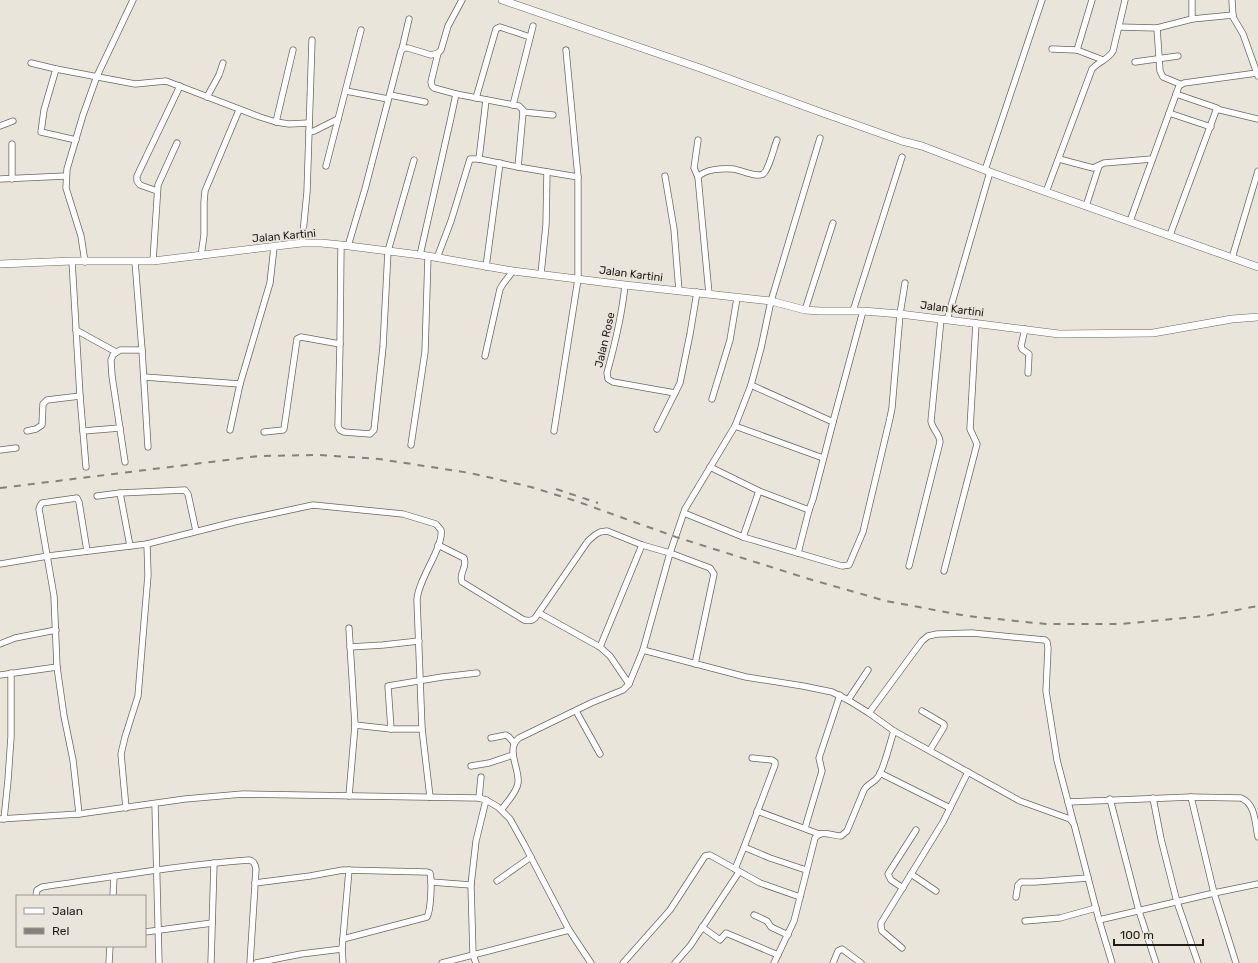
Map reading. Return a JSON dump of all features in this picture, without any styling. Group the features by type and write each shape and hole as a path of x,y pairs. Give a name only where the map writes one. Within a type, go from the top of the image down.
{"street":[{"path":"85,262 81,236 66,188 67,169 97,76 133,0"},
{"path":"462,0 448,26 438,53 431,82 432,86 436,89 456,94 519,106 523,112 518,168"},
{"path":"502,0 700,68 859,126 922,146 1046,192 1258,267"},
{"path":"909,566 940,442 940,437 933,428 932,421 944,319 988,171 1042,0"},
{"path":"1077,50 1092,0"},
{"path":"1046,192 1092,69 1109,57 1113,51 1125,0"},
{"path":"1192,0 1192,19"},
{"path":"1157,28 1160,71 1163,77 1180,84 1258,74 1233,15 1232,0"},
{"path":"1119,27 1157,28 1192,19 1233,15"},
{"path":"409,19 365,189 344,246 338,426 340,430 344,432 371,434 374,430 382,347 388,251 414,160"},
{"path":"513,105 533,26"},
{"path":"476,98 496,29 500,27 530,37"},
{"path":"326,166 362,30"},
{"path":"302,244 307,192 312,40"},
{"path":"402,49 408,48 431,54 438,53"},
{"path":"1052,49 1077,50 1104,60"},
{"path":"276,122 293,50"},
{"path":"554,431 578,279 578,177 566,50"},
{"path":"1135,62 1178,56"},
{"path":"31,63 135,84 166,81 239,110 276,122 289,124 309,123"},
{"path":"206,97 219,75 223,63"},
{"path":"56,69 44,110 41,132 76,140"},
{"path":"1130,222 1180,84"},
{"path":"157,191 140,185 136,179 180,86"},
{"path":"346,91 425,102"},
{"path":"420,255 456,94"},
{"path":"1176,94 1217,108 1216,109 1258,119"},
{"path":"478,159 486,100"},
{"path":"1170,235 1216,109"},
{"path":"201,256 204,235 204,202 206,191 239,110"},
{"path":"523,112 553,116"},
{"path":"1169,113 1211,126"},
{"path":"309,132 338,119"},
{"path":"0,126 13,121"},
{"path":"514,743 519,738 623,690 629,684 643,650 670,553 688,503 735,426 751,385 772,301 820,138"},
{"path":"698,140 694,168 698,177 709,294"},
{"path":"698,177 705,172 724,169 734,169 760,175 764,173 768,167 777,140"},
{"path":"12,144 12,179"},
{"path":"153,260 157,191 160,180 177,144"},
{"path":"853,311 902,157"},
{"path":"437,258 451,221 469,160 472,158 518,168 578,177"},
{"path":"1059,159 1090,167 1152,159"},
{"path":"486,267 500,163"},
{"path":"1086,206 1099,166"},
{"path":"1232,258 1258,170"},
{"path":"541,274 546,225 547,172"},
{"path":"0,179 66,176"},
{"path":"665,176 674,229 679,291"},
{"path":"805,310 833,223"},
{"name":"Jalan Kartini","path":"0,264 153,260 321,243 428,256 513,271 772,301 805,310 863,311 900,314 1065,334 1147,334 1232,319 1258,317"},
{"path":"230,430 240,384 270,283 274,247"},
{"path":"411,445 425,352 428,256"},
{"path":"135,261 148,447"},
{"path":"72,262 86,467"},
{"path":"485,356 500,289 513,271"},
{"path":"684,513 743,537 842,566 847,566 850,564 863,532 892,408 900,314 905,283"},
{"name":"Jalan Rose","path":"625,285 619,330 607,373 608,379 613,382 675,393"},
{"path":"657,429 680,383 697,292"},
{"path":"712,399 730,340 737,298"},
{"path":"798,553 809,510 814,499 823,458 863,311"},
{"path":"944,571 977,444 976,439 971,433 970,429 976,323"},
{"path":"1025,329 1020,346 1028,354 1028,372"},
{"path":"76,330 116,352"},
{"path":"264,432 284,429 297,339 301,337 340,344"},
{"path":"125,462 111,369 111,360 116,352 120,350 142,350"},
{"path":"144,377 240,384"},
{"path":"751,385 833,422"},
{"path":"27,431 36,429 42,425 43,404 46,400 80,396"},
{"path":"735,426 823,458"},
{"path":"83,431 120,428"},
{"path":"0,450 16,448"},
{"path":"710,467 759,491 809,510"},
{"path":"97,496 120,493 185,490 188,494 196,531"},
{"path":"743,537 759,491"},
{"path":"120,493 130,546"},
{"path":"79,814 73,760 64,716 57,667 54,596 39,509 42,503 77,498 79,502 87,551"},
{"path":"0,564 48,556 147,544 196,531 307,506 319,505 403,514 436,524 442,532 417,595 422,729 430,797"},
{"path":"438,545 464,558 466,564 460,576 462,582 528,621 533,620 539,613 588,541 600,532 608,531 642,546 670,553 710,568 714,574 696,664"},
{"path":"126,808 121,754 124,737 138,696 148,575 147,544"},
{"path":"600,647 642,546"},
{"path":"539,613 600,647 610,656 629,684"},
{"path":"349,628 355,725 349,796"},
{"path":"0,644 15,638 56,630"},
{"path":"869,713 922,641 928,636 937,634 972,633 1045,640 1047,642 1046,691 1057,760 1099,920 1112,963"},
{"path":"350,647 419,641"},
{"path":"643,650 746,677 825,690 840,695 894,731 1020,801 1067,817 1073,821"},
{"path":"0,675 57,667"},
{"path":"848,700 868,670"},
{"path":"11,673 11,737 8,780 2,819 79,814 185,799 243,794 480,798 502,810 510,819 569,930 591,963"},
{"path":"391,729 388,686 477,673"},
{"path":"805,828 822,770 819,758 840,695"},
{"path":"576,711 600,754"},
{"path":"922,711 944,724 944,727 930,750"},
{"path":"355,725 391,729 422,729"},
{"path":"757,811 819,834 822,833 841,836 846,833 864,790 868,784 876,780 880,773 894,731"},
{"path":"491,738 506,735 510,737 514,743 513,755 519,782 515,791 502,810"},
{"path":"471,766 489,763 513,755"},
{"path":"675,963 690,946 737,871 757,811 775,764 772,760 752,758"},
{"path":"902,948 882,931 881,925 944,822 968,772"},
{"path":"880,773 950,808"},
{"path":"480,798 481,777"},
{"path":"1068,802 1191,796 1241,798 1250,805 1253,812 1258,837"},
{"path":"1191,796 1214,893 1236,963"},
{"path":"1152,798 1160,839 1177,902 1198,963"},
{"path":"1110,799 1140,911 1156,963"},
{"path":"476,963 473,955 471,884 476,841 486,800"},
{"path":"155,804 159,963"},
{"path":"903,888 891,880 888,874 916,830"},
{"path":"774,963 794,920 815,838 819,834"},
{"path":"744,848 806,870"},
{"path":"623,963 670,910 705,856 710,855 737,871 766,885 800,897"},
{"path":"497,881 531,857"},
{"path":"36,895 37,890 42,887 214,862 252,860 256,867 250,963"},
{"path":"211,963 214,862"},
{"path":"255,883 349,870 426,872 430,874 431,882 429,913 426,918 343,939"},
{"path":"343,963 342,949 349,870"},
{"path":"911,874 936,891"},
{"path":"113,895 114,876"},
{"path":"1016,897 1018,885 1021,882 1088,878"},
{"path":"431,882 471,884"},
{"path":"1099,920 1258,884"},
{"path":"1025,921 1060,918 1096,908"},
{"path":"754,916 767,921 771,927 788,935"},
{"path":"146,932 212,923"},
{"path":"702,927 720,940 726,932 778,955"},
{"path":"442,963 569,930"},
{"path":"109,963 110,947"},
{"path":"256,963 301,954 342,949"},
{"path":"833,963 838,951 842,949 861,963"}],"railway":[{"path":"0,488 259,456 320,455 379,459 470,473 531,487 576,501 676,537 809,579 886,601 967,616 1046,624 1121,624 1205,616 1258,606"},
{"path":"556,489 598,503"}]}
